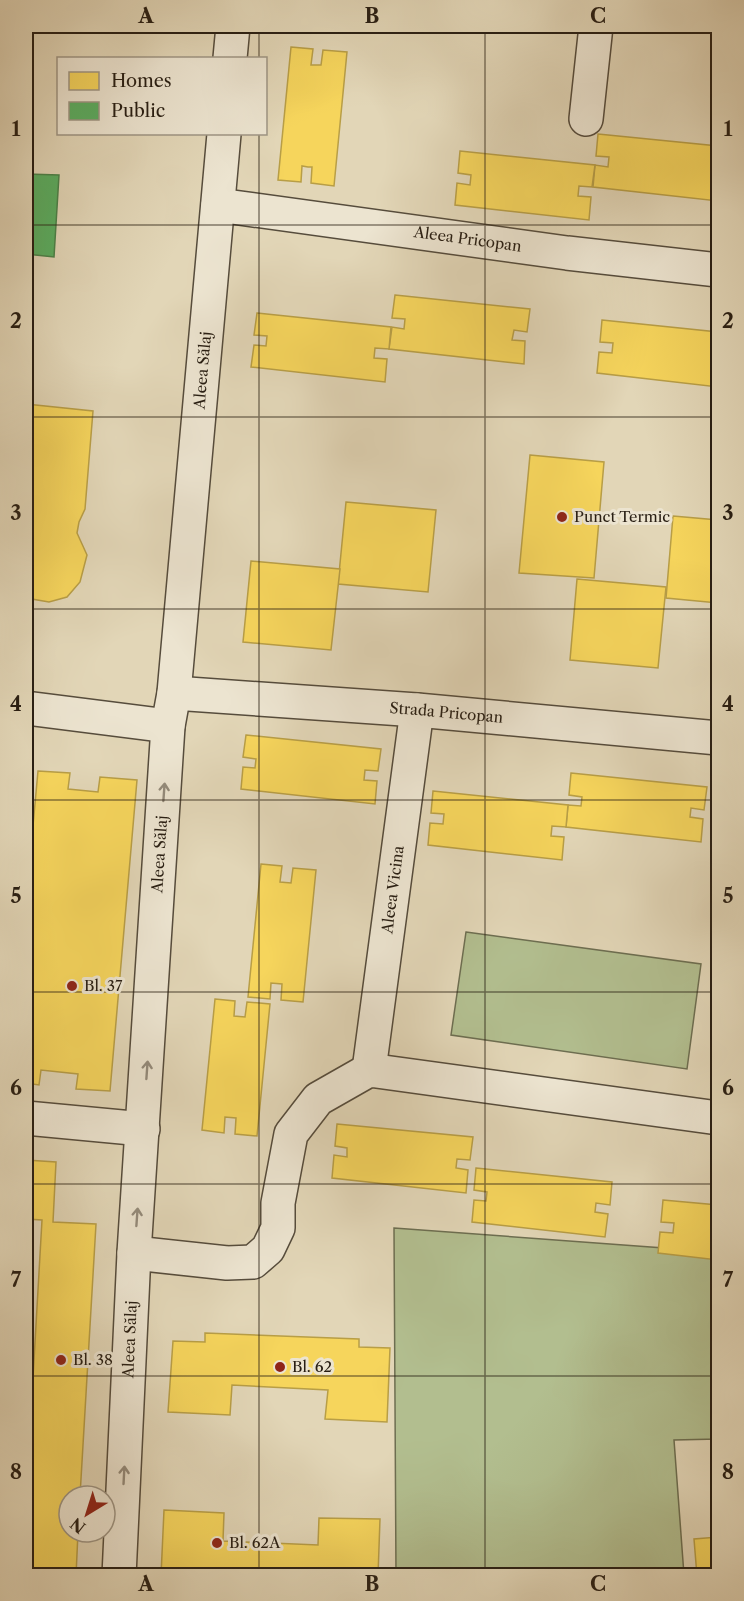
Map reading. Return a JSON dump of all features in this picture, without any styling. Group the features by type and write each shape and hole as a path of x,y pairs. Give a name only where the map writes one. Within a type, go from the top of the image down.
{"street":[{"path":"230,57 233,26"},
{"path":"586,119 596,26"},
{"name":"Aleea Sălaj","path":"119,1575 134,1253 168,726 174,693 224,135"},
{"name":"Aleea Pricopan","path":"218,205 567,253 718,270"},
{"name":"Strada Pricopan","path":"174,693 417,710 718,738"},
{"path":"26,708 168,726"},
{"name":"Aleea Vicina","path":"369,1070 417,710"},
{"path":"134,1253 226,1263 253,1262 268,1249 278,1228 278,1203 291,1134 318,1099 369,1070 718,1118"},
{"path":"26,1118 143,1129"}],"green space":[{"path":"466,932 701,964 687,1069 451,1035"},
{"path":"394,1228 718,1252 718,1439 674,1440 684,1575 396,1575"}],"building: Homes":[{"path":"291,47 313,49 311,65 321,65 323,50 347,52 334,186 311,183 312,167 302,166 301,182 278,180"},
{"path":"598,134 718,146 716,178 718,178 718,201 593,187 595,165 608,167 609,157 596,156"},
{"path":"460,151 595,165 592,187 579,186 578,196 591,197 589,220 455,205 457,183 470,185 471,175 458,173"},
{"path":"395,295 530,309 527,332 514,330 512,340 525,341 524,364 389,349 392,327 404,329 405,319 392,318"},
{"path":"257,313 391,327 389,349 375,348 374,358 387,359 385,382 251,367 254,345 266,346 267,336 254,335"},
{"path":"602,320 718,332 718,387 597,373 599,352 612,353 613,343 600,342"},
{"path":"26,404 93,411 85,509 77,533 87,555 80,582 67,597 49,602 26,598"},
{"name":"Punct Termic","path":"530,455 604,462 594,578 519,573"},
{"path":"346,502 436,510 428,592 338,584"},
{"path":"673,516 718,520 718,603 666,598"},
{"path":"251,561 340,569 331,650 243,642"},
{"path":"577,579 666,587 658,668 570,660"},
{"path":"246,735 381,749 378,771 365,770 364,780 377,781 375,804 241,789 243,767 255,768 256,759 243,757"},
{"name":"Bl. 37","path":"38,771 70,773 68,789 98,792 100,777 137,780 110,1091 76,1089 78,1074 41,1070 39,1085 26,1083 26,902"},
{"path":"571,773 707,787 704,810 691,808 690,817 703,819 701,842 566,827 568,805 581,806 582,797 569,795"},
{"path":"433,791 568,805 566,827 552,826 551,836 564,837 562,860 428,845 430,823 443,824 444,814 431,813"},
{"path":"261,864 282,866 280,882 291,883 293,868 316,870 303,1002 281,1000 282,984 271,983 270,999 248,997"},
{"path":"215,999 235,1001 234,1016 245,1017 247,1002 270,1004 257,1136 235,1134 236,1118 225,1117 224,1133 202,1130"},
{"path":"337,1124 473,1137 470,1160 457,1159 456,1168 468,1170 466,1193 332,1178 334,1155 347,1157 347,1148 335,1146"},
{"name":"Bl. 38","path":"26,1160 56,1162 53,1222 96,1224 81,1484 57,1484 57,1544 77,1544 76,1576 26,1576 26,1500 42,1220 26,1219"},
{"path":"476,1168 612,1182 610,1205 596,1203 595,1212 608,1214 605,1237 472,1222 474,1200 486,1201 487,1192 474,1190"},
{"path":"663,1200 718,1205 718,1260 658,1253 660,1232 673,1233 674,1223 661,1222"},
{"name":"Bl. 62","path":"205,1333 359,1339 359,1347 390,1348 387,1422 325,1419 328,1390 232,1385 230,1415 168,1412 173,1341 205,1342"},
{"name":"Bl. 62A","path":"164,1510 224,1513 223,1541 318,1545 319,1518 380,1519 378,1576 161,1576"},
{"path":"718,1537 718,1576 697,1576 694,1539"}],"building: Public":[{"path":"26,174 59,175 54,257 26,254"}],"place":[{"name":"Punct Termic","path":"562,517"},
{"name":"Bl. 37","path":"72,986"},
{"name":"Bl. 38","path":"61,1360"},
{"name":"Bl. 62","path":"280,1367"},
{"name":"Bl. 62A","path":"217,1543"}]}
